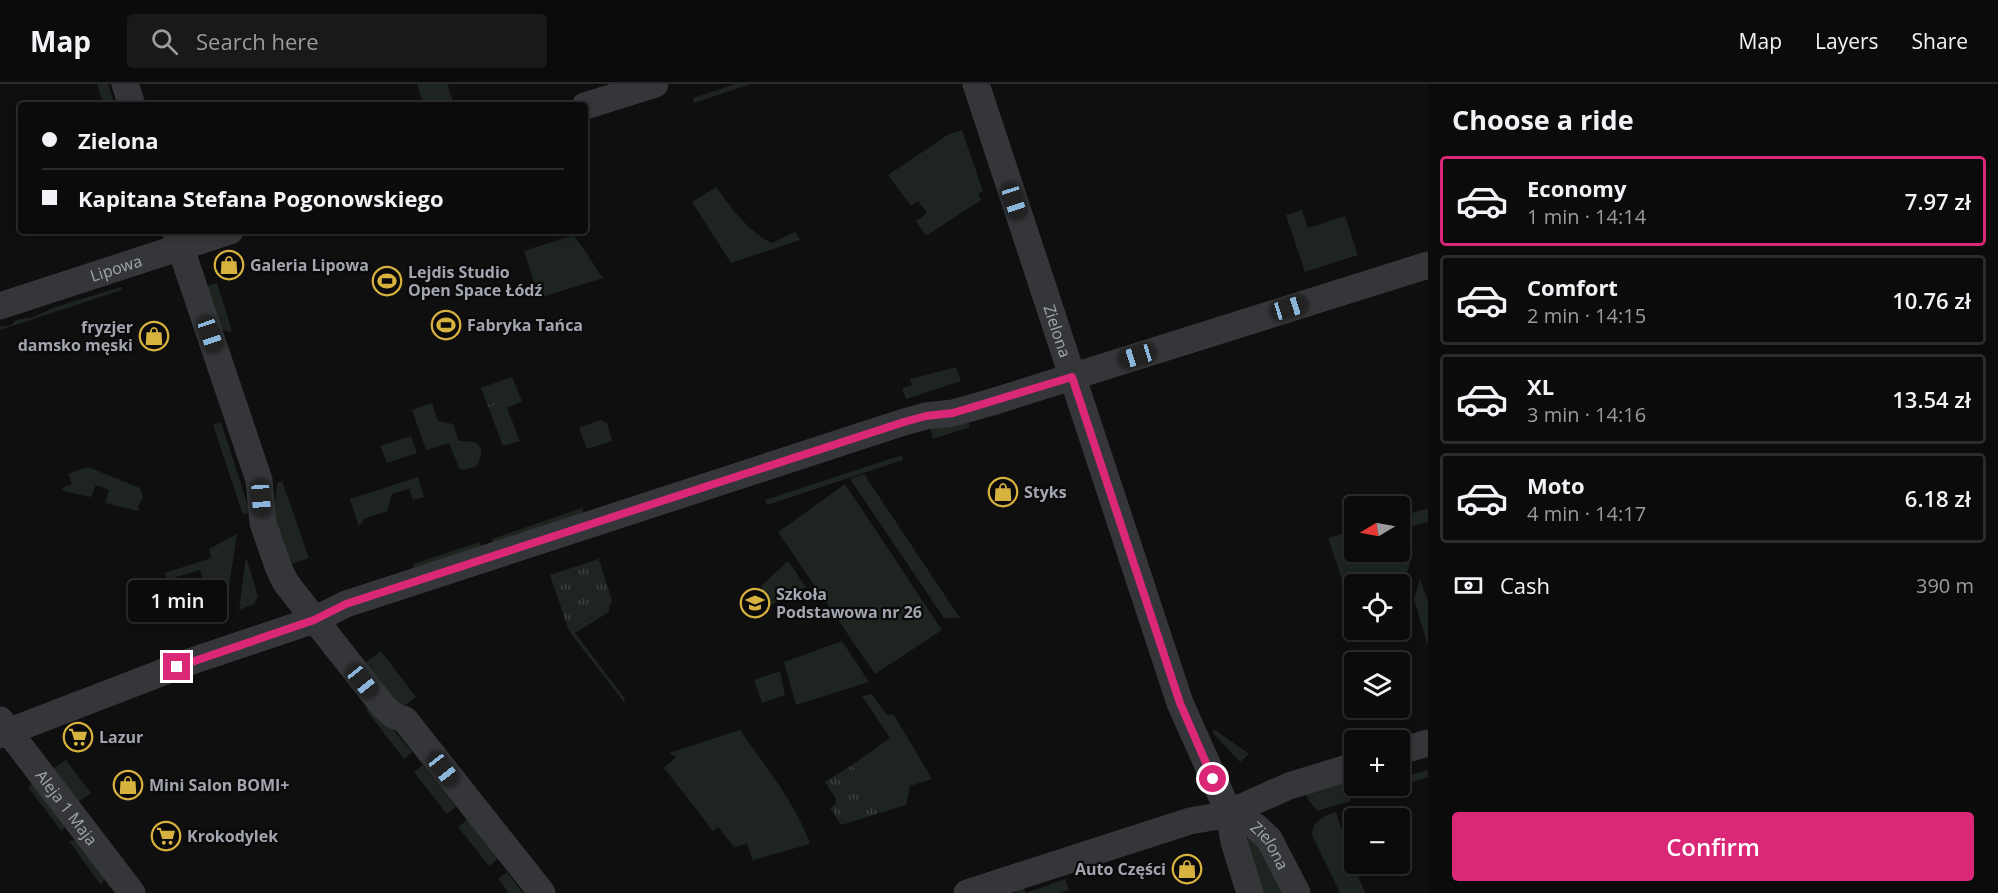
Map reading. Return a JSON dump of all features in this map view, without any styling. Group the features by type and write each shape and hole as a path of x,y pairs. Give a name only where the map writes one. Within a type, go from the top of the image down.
{"street":[{"path":"125,84 131,102"},
{"path":"588,105 655,84"},
{"name":"Zielona","path":"976,84 1180,703 1229,813 1234,842 1250,893"},
{"name":"Lipowa","path":"0,306 178,239 210,234"},
{"path":"178,239 260,480 263,523 286,584 383,706 393,715 405,720 542,893"},
{"path":"3,729 314,620 346,604 904,422 926,416 953,413 1428,265"},
{"name":"Aleja 1 Maja","path":"3,729 132,893"},
{"path":"1410,748 1428,743"},
{"path":"967,893 1190,821 1229,813 1289,786 1344,769"},
{"name":"Zielona","path":"1229,813 1255,826 1269,839 1298,893"}],"green space":[{"path":"97,84 108,84 114,102 103,102"},
{"path":"417,84 447,84 453,102 423,102"},
{"path":"736,84 751,84 694,103 693,98"},
{"path":"962,130 983,191 978,194 981,200 926,236 916,221 927,213 918,201 911,206 888,175 949,134"},
{"path":"716,187 740,218 771,243 795,232 800,240 731,263 692,202"},
{"path":"1302,210 1308,228 1345,216 1358,255 1305,272 1286,215"},
{"path":"574,235 603,278 539,298 524,251"},
{"path":"217,283 232,331 229,332 219,328 205,287"},
{"path":"121,287 122,290 0,330 0,327 11,325 16,320 33,317 55,307"},
{"path":"956,367 961,381 906,399 902,388 912,385 910,379"},
{"path":"512,377 522,401 507,408 520,441 503,446 481,388"},
{"path":"512,377 515,383 493,392 497,404 488,407 481,388"},
{"path":"432,403 438,421 453,424 459,441 476,443 479,446 481,455 475,467 464,470 459,468 449,443 426,450 412,410"},
{"path":"967,417 970,427 933,439 929,423"},
{"path":"600,420 607,423 612,441 587,449 579,428"},
{"path":"221,422 250,512 243,515 213,425"},
{"path":"411,436 417,453 387,463 380,446"},
{"path":"902,455 903,460 767,505 765,500"},
{"path":"88,467 140,488 143,498 138,506 139,511 105,503 109,490 96,485 91,497 63,491 62,488 72,484 68,474"},
{"path":"864,474 960,618 944,618 850,479"},
{"path":"418,477 424,497 413,500 409,489 392,494 387,511 364,519 359,527 350,499"},
{"path":"282,481 309,558 289,565 273,520 277,483"},
{"path":"845,484 942,630 875,674 778,532"},
{"path":"582,508 584,515 494,545 492,539"},
{"path":"1428,508 1428,522 1410,527 1410,514"},
{"path":"1344,533 1344,562 1410,562 1410,540 1413,552 1407,574 1344,574 1344,585 1328,538"},
{"path":"237,534 225,614 196,623 195,620 213,613 200,570 166,580 165,573 211,558 209,549"},
{"path":"480,542 482,548 415,570 413,564"},
{"path":"246,557 258,596 254,604 239,610"},
{"path":"599,559 612,601 609,607 569,631 550,575"},
{"path":"788,561 806,587 767,607 761,586"},
{"path":"1420,579 1428,601 1428,646 1414,599"},
{"path":"609,607 609,612 575,633 625,699 624,702 569,631"},
{"path":"842,641 869,682 796,705 784,662"},
{"path":"381,651 416,697 406,705 388,698 362,665"},
{"path":"780,671 785,695 762,703 754,680"},
{"path":"872,694 886,714 894,715 932,779 910,786 906,805 880,813 852,765 890,738 862,696"},
{"path":"372,705 412,752 404,759 366,710"},
{"path":"740,730 788,799 810,844 753,860 747,844 734,847 718,827 713,831 664,768 676,757 669,753"},
{"path":"1215,730 1249,754 1240,762 1212,732"},
{"path":"66,760 91,793 80,801 75,799 53,769"},
{"path":"423,765 456,807 447,814 414,772"},
{"path":"852,765 880,813 841,825 830,808 835,805 836,799 825,782"},
{"path":"1428,770 1428,777 1410,783 1410,775"},
{"path":"1344,779 1344,796 1349,796 1351,801 1317,811 1303,792"},
{"path":"33,783 65,824 62,832 28,787"},
{"path":"1336,812 1344,836 1344,874 1357,874 1365,893 1340,893 1312,835 1314,826 1323,817"},
{"path":"468,819 498,859 489,866 458,827"},
{"path":"1250,835 1254,835 1285,893 1263,893 1246,842"},
{"path":"76,840 105,877 101,885 69,841"},
{"path":"507,872 523,893 509,893 498,879"},
{"path":"1065,879 1069,890 1059,893 1026,893"},
{"path":"1022,885 1026,893 1016,893 1014,887"}],"place":[{"name":"Galeria Lipowa","path":"229,265"},
{"name":"Lejdis Studio Open Space Łódź","path":"387,281"},
{"name":"Fabryka Tańca","path":"446,325"},
{"name":"fryzjer damsko męski","path":"154,336"},
{"name":"Styks","path":"1003,492"},
{"name":"Szkoła Podstawowa nr 26","path":"755,603"},
{"name":"Lazur","path":"78,737"},
{"name":"Mini Salon BOMI+","path":"128,785"},
{"name":"Krokodylek","path":"166,836"},
{"name":"Auto Części","path":"1187,869"}],"route":[{"path":"177,667 314,620 346,604 904,422 926,416 953,413 1072,377 1180,703 1213,779"}]}
